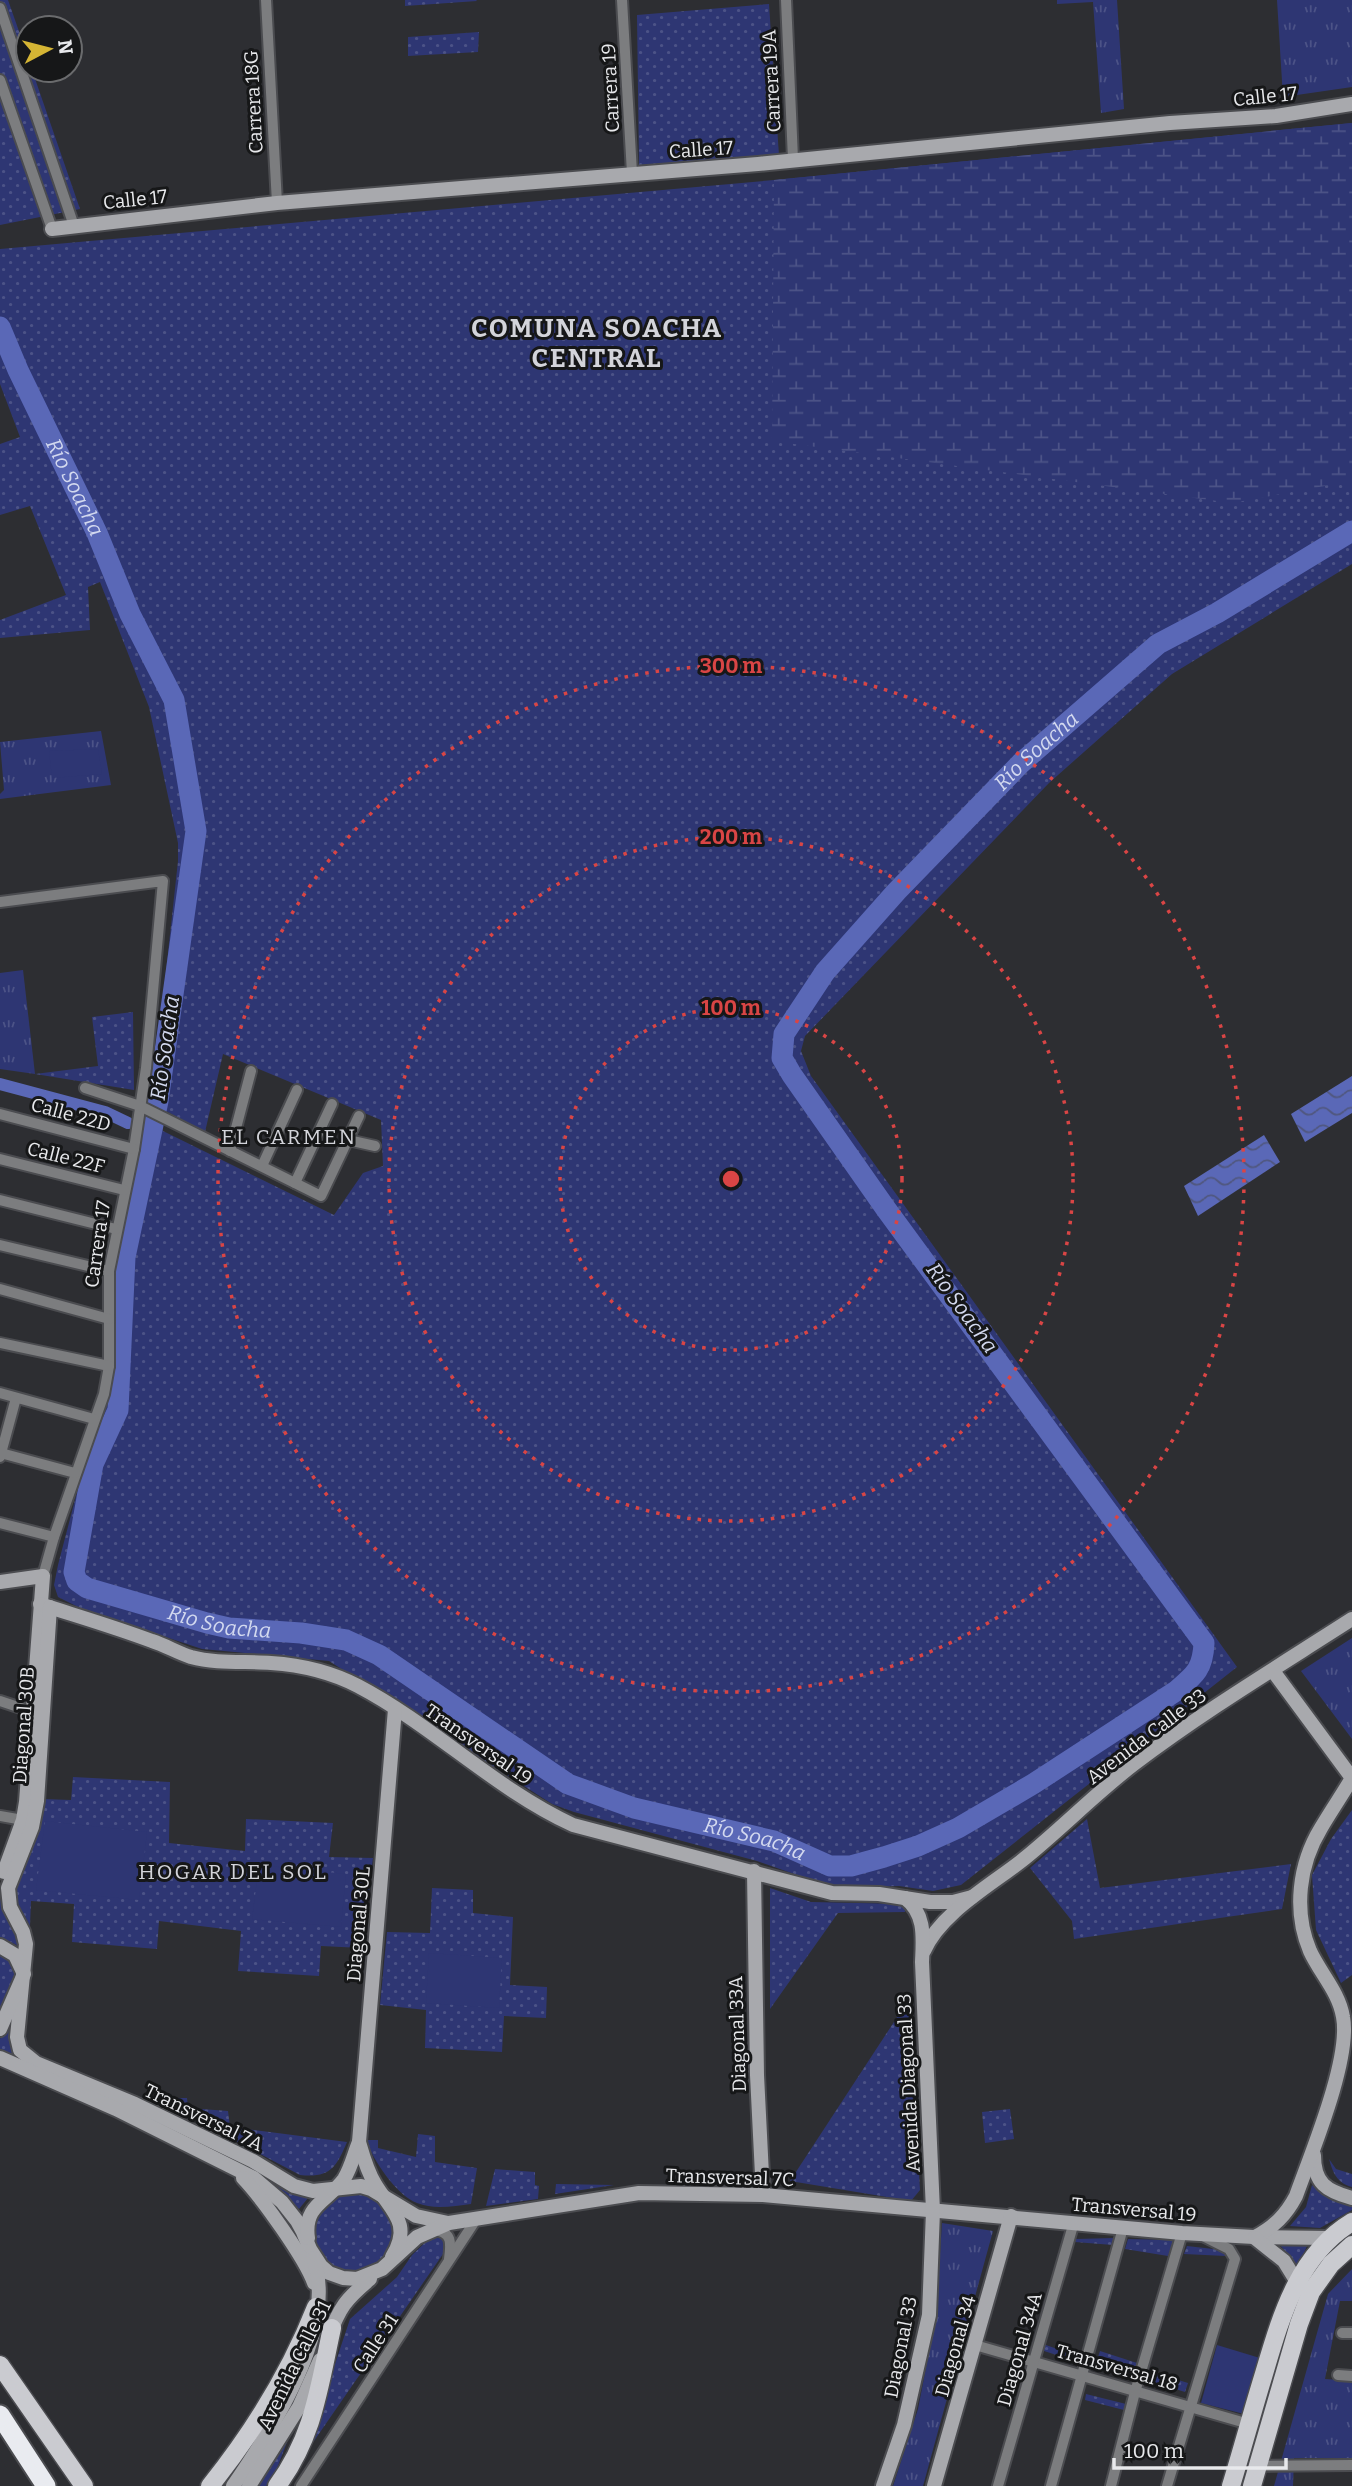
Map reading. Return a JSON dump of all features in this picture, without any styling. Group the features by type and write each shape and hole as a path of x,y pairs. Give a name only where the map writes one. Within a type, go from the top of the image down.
{"highway":[{"path":"0,2415 46,2486"}],"main road":[{"name":"Calle 17","path":"52,229 277,203 793,159 1170,123 1276,116 1352,104"},
{"path":"0,1582 43,1576"},
{"name":"Carrera 17","path":"43,1576 45,1605"},
{"name":"Transversal 19","path":"45,1605 153,1641 191,1657 272,1663 328,1673 358,1686 502,1784 549,1814 573,1825 832,1893 879,1894 930,1902 953,1902 972,1897"},
{"name":"Diagonal 30B","path":"3,1881 23,1820 45,1605"},
{"name":"Diagonal 30B","path":"3,1881 29,1836 36,1808 45,1605"},
{"name":"Avenida Calle 33","path":"922,1954 929,1940 972,1897 1040,1845 1132,1766 1170,1738 1352,1619"},
{"path":"1273,1671 1352,1778 1320,1829 1302,1874 1300,1909 1305,1938 1316,1964 1336,1994 1344,2017 1342,2060 1296,2196 1287,2213 1274,2226 1254,2237 1284,2261 1297,2282"},
{"name":"Diagonal 30L","path":"359,2142 395,1709"},
{"name":"Diagonal 33A","path":"754,1871 757,2075 763,2195"},
{"path":"0,2029 24,1974 25,1937 10,1908 3,1881"},
{"name":"Avenida Diagonal 33","path":"903,1898 914,1905 921,1920 933,2211"},
{"path":"0,1946 15,1955 24,1974"},
{"name":"Transversal 7A","path":"24,1974 18,2043 27,2057 36,2063 135,2104 253,2161 294,2186 313,2191 360,2186 383,2196"},
{"name":"Transversal 7A","path":"0,2058 116,2109 254,2178 282,2202 303,2232 310,2249"},
{"path":"359,2142 374,2182 383,2196"},
{"name":"Avenida Calle 31","path":"233,2486 272,2429 304,2357 317,2302 318,2275 307,2232 309,2220 320,2200 344,2179 359,2142"},
{"path":"1314,2146 1314,2171 1320,2181 1334,2193 1352,2198"},
{"path":"210,2486 259,2418 291,2367 317,2302 306,2267 268,2210 229,2165"},
{"name":"Transversal 7C","path":"310,2249 329,2273 357,2279 382,2269 417,2237 449,2223 639,2193 763,2195 1011,2216"},
{"name":"Avenida Calle 31","path":"250,2486 299,2407 348,2297 382,2269 399,2246 399,2221 394,2209 383,2196"},
{"name":"Transversal 7C","path":"383,2196 416,2216 449,2223"},
{"name":"Diagonal 33","path":"883,2486 904,2425 929,2315 933,2211"},
{"name":"Transversal 19","path":"1011,2216 1182,2233 1330,2238"},
{"name":"Diagonal 34","path":"934,2486 1011,2216"},
{"path":"1231,2486 1280,2320 1297,2282 1330,2238 1352,2222"},
{"path":"1252,2486 1298,2324 1311,2292 1331,2263 1352,2245"},
{"path":"277,2486 296,2458 307,2433 332,2328"},
{"path":"0,2365 84,2486"}],"street":[{"name":"Carrera 18G","path":"266,0 277,203"},
{"name":"Carrera 19","path":"622,0 632,173"},
{"name":"Carrera 19A","path":"786,0 793,159"},
{"path":"0,8 74,226"},
{"path":"0,80 52,229"},
{"name":"Carrera 17","path":"0,902 163,881 144,1108 124,1190 109,1271 109,1366 104,1394 75,1473 43,1576"},
{"path":"230,1151 251,1071"},
{"path":"85,1088 144,1108 321,1196 359,1116"},
{"path":"262,1166 297,1090"},
{"path":"295,1183 332,1104"},
{"name":"Calle 22D","path":"0,1114 134,1149"},
{"path":"348,1140 375,1146"},
{"name":"Calle 22F","path":"0,1159 124,1190"},
{"path":"0,1200 116,1228"},
{"path":"0,1245 109,1271"},
{"path":"0,1289 109,1318"},
{"path":"0,1343 109,1366"},
{"path":"0,1393 94,1419"},
{"path":"16,1398 1,1455 75,1473"},
{"path":"0,1523 54,1537"},
{"path":"0,1701 33,1712"},
{"path":"0,1816 23,1820"},
{"name":"Calle 31","path":"301,2486 477,2218"},
{"name":"Diagonal 34A","path":"998,2486 1074,2222"},
{"path":"1051,2486 1123,2228"},
{"path":"432,2230 445,2232 449,2237 449,2262"},
{"path":"1111,2486 1135,2392 1182,2233"},
{"path":"1167,2486 1234,2259 1229,2249 1199,2234"},
{"name":"Transversal 18","path":"975,2346 1249,2424"},
{"path":"1338,2375 1352,2376"},
{"path":"1257,2466 1352,2465"}],"green space":[{"path":"0,0 8,0 14,17 14,84 37,84 80,209 0,225"},
{"path":"405,0 476,0 477,1 405,6"},
{"path":"1057,0 1117,0 1124,109 1101,113 1093,2 1057,4"},
{"path":"1277,0 1352,0 1352,87 1283,97"},
{"path":"769,4 779,156 639,165 637,15"},
{"path":"479,32 478,52 408,56 408,37"},
{"path":"1352,123 1352,564 1172,674 1049,783 805,1036 801,1051 811,1076 1237,1667 961,1885 933,1891 899,1886 849,1888 814,1881 757,1861 574,1812 552,1804 329,1661 202,1649 84,1610 58,1597 54,1585 88,1450 113,1384 115,1272 152,1100 178,843 149,707 100,582 88,587 90,630 0,638 0,620 66,595 30,506 0,515 0,444 20,437 0,384 0,249 774,180","holes":["223,1054 381,1120 383,1166 363,1173 334,1215 163,1131 161,1124 164,1110 205,1132"]},
{"path":"1352,123 1352,481 1232,503 772,441 774,180"},
{"path":"101,731 111,785 0,799 4,790 0,742"},
{"path":"98,749 102,774 52,778 49,751"},
{"path":"23,970 35,1074 0,1069 0,973"},
{"path":"133,1012 134,1090 35,1074 98,1066 92,1017"},
{"path":"1352,1638 1352,1739 1301,1671"},
{"path":"73,1777 170,1782 169,1843 245,1851 246,1819 333,1823 329,1857 373,1858 362,1948 321,1946 319,1976 238,1971 241,1931 159,1921 157,1949 72,1942 74,1904 31,1901 30,1926 14,1896 38,1822 42,1799 71,1800"},
{"path":"1352,1810 1352,1975 1341,1983 1316,1930 1312,1875 1331,1839"},
{"path":"1087,1819 1100,1888 1291,1864 1282,1909 1074,1939 1072,1921 1030,1868"},
{"path":"45,1821 147,1832 139,1900 36,1890"},
{"path":"259,1865 346,1874 341,1927 252,1919"},
{"path":"432,1888 473,1890 473,1913 513,1917 510,1985 547,1987 546,2018 504,2016 502,2052 425,2048 426,2010 380,2005 387,1932 430,1933"},
{"path":"770,1888 811,1902 904,1904 905,1912 838,1913 770,2009"},
{"path":"2,1895 17,1930 20,1947 0,1939"},
{"path":"0,1950 17,1971 0,2012"},
{"path":"429,1953 502,1958 499,2008 426,2003"},
{"path":"909,1999 920,2190 911,2201 790,2181"},
{"path":"13,2010 14,2048 21,2061 0,2052 0,2039"},
{"path":"154,2098 187,2098 188,2108 228,2111 230,2127 347,2142 331,2169 318,2175 300,2175"},
{"path":"1010,2109 1014,2139 985,2143 982,2112"},
{"path":"418,2134 435,2136 435,2162 477,2168 471,2204 430,2206 409,2199 386,2176 366,2140 378,2140 378,2148 416,2157"},
{"path":"1329,2159 1336,2169 1352,2174 1352,2187 1336,2177"},
{"path":"495,2169 535,2172 535,2185 539,2186 538,2199 486,2206"},
{"path":"271,2184 308,2198 299,2209"},
{"path":"556,2184 614,2185 555,2194"},
{"path":"1312,2185 1329,2199 1352,2202 1352,2210 1320,2228 1290,2226 1306,2207"},
{"path":"354,2193 369,2196 382,2205 391,2218 394,2233 391,2248 382,2261 369,2270 354,2273 339,2270 326,2261 317,2248 314,2233 317,2218 326,2205 339,2196"},
{"path":"942,2223 993,2231 923,2486 893,2486 918,2409 936,2316"},
{"path":"432,2236 441,2236 443,2254 305,2454 350,2319 397,2277 412,2255"},
{"path":"1115,2238 1113,2245 1075,2242 1076,2239"},
{"path":"1128,2239 1174,2240 1168,2256 1125,2249"},
{"path":"1279,2244 1307,2246 1298,2266"},
{"path":"1187,2246 1222,2250 1226,2256 1184,2254"},
{"path":"1352,2269 1352,2301 1340,2301 1325,2379 1352,2381 1352,2458 1294,2458 1293,2486 1274,2486 1328,2294"},
{"path":"1043,2344 1083,2358 1081,2363 1041,2350"},
{"path":"1217,2345 1260,2358 1244,2414 1201,2403"},
{"path":"1100,2351 1140,2364 1136,2376 1096,2363"},
{"path":"1146,2370 1188,2383 1185,2392 1143,2379"},
{"path":"1086,2394 1126,2404 1124,2410 1085,2400"},
{"path":"289,2437 274,2476 266,2486 257,2486"}],"water":[{"path":"1352,1076 1352,1113 1305,1142 1291,1114"},
{"path":"1264,1135 1280,1162 1198,1216 1184,1186"}],"waterway":[{"name":"Río Soacha","path":"0,327 97,533 130,614 174,700 196,831 158,1101 125,1257 118,1410 93,1464 74,1572 77,1581 87,1588 229,1628 301,1633 346,1640 379,1655 568,1784 634,1808 774,1841 830,1866 851,1866 918,1846 958,1828 1033,1784 1176,1691 1197,1671 1204,1643 886,1209 792,1075 782,1058 784,1034 825,972 896,892 1021,763 1158,644 1217,613 1352,531"},
{"path":"0,1084 105,1112 128,1123"}],"district":[{"name":"COMUNA SOACHA CENTRAL","path":"597,343"},
{"name":"EL CARMEN","path":"289,1137"},
{"name":"HOGAR DEL SOL","path":"233,1872"}]}
